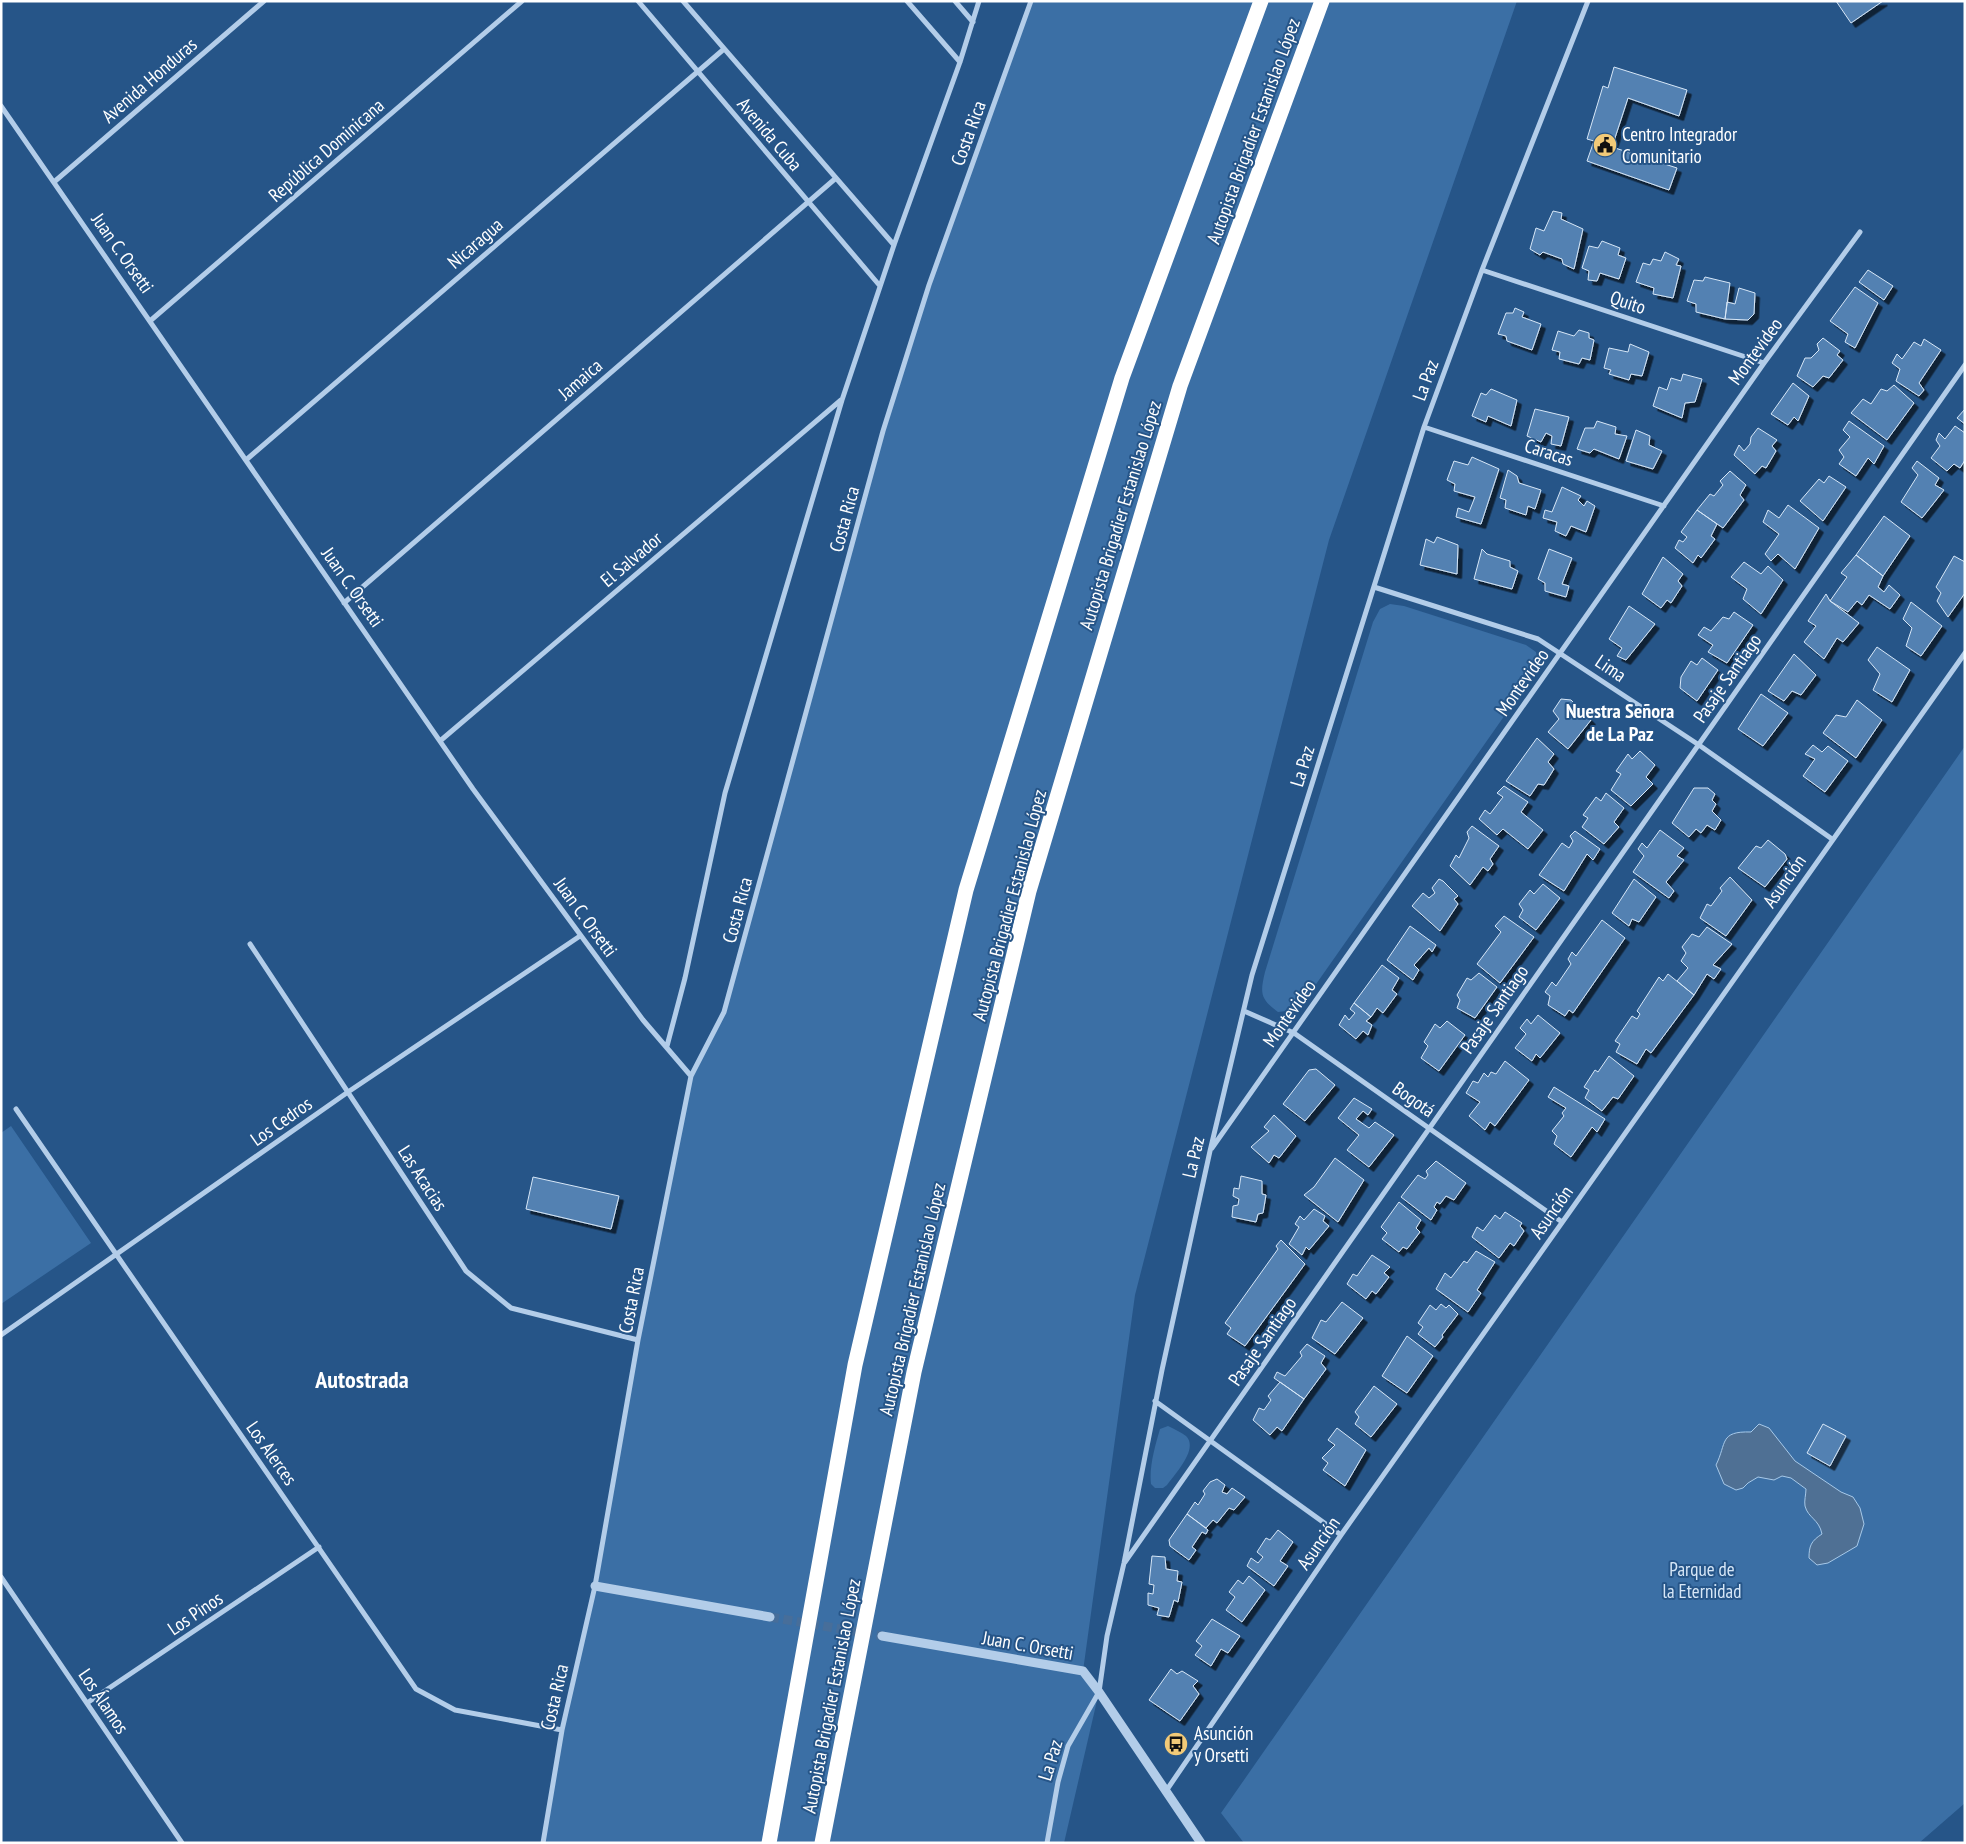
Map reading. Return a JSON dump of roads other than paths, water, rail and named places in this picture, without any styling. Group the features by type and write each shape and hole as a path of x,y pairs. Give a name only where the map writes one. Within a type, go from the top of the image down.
{"highway":[{"name":"Autopista Brigadier Estanislao López","path":"769,1843 855,1365 966,890 1122,378 1260,1"},
{"name":"Autopista Brigadier Estanislao López","path":"822,1843 914,1372 1029,891 1180,386 1322,1"}],"street":[{"name":"Avenida Honduras","path":"54,182 264,1"},
{"name":"República Dominicana","path":"150,321 522,1"},
{"name":"Avenida Cuba","path":"638,1 880,286"},
{"name":"Avenida Cuba","path":"683,1 894,245"},
{"path":"907,1 960,62"},
{"path":"955,1 973,22"},
{"name":"Costa Rica","path":"667,1046 685,978 725,793 842,400 894,245 980,1"},
{"name":"Costa Rica","path":"543,1843 562,1730 596,1586 638,1340 691,1076 724,1012 883,431 929,285 1032,1"},
{"name":"La Paz","path":"1124,1563 1155,1401 1210,1150 1252,975 1424,427 1482,270 1588,1"},
{"name":"Nicaragua","path":"246,460 724,49"},
{"name":"Juan C. Orsetti","path":"1,106 440,741 580,936 643,1020 691,1076"},
{"name":"Jamaica","path":"344,603 836,178"},
{"name":"Montevideo","path":"1210,1150 1560,652 1860,232"},
{"name":"Quito","path":"1482,270 1764,364"},
{"name":"Pasaje Santiago","path":"1099,1692 1107,1636 1124,1563 1965,365"},
{"name":"El Salvador","path":"440,741 842,400"},
{"name":"Caracas","path":"1424,427 1664,506"},
{"name":"Lima","path":"1374,587 1538,638 1699,745 1832,839"},
{"name":"Asunción","path":"1166,1791 1341,1535 1965,653"},
{"name":"Los Cedros","path":"1,1335 348,1092 580,936"},
{"name":"Las Acacias","path":"250,944 466,1271 511,1308 638,1340"},
{"name":"Bogotá","path":"1244,1010 1294,1033 1562,1222"},
{"name":"Los Alerces","path":"16,1109 416,1689 455,1710 562,1730"},
{"path":"1155,1401 1341,1535"},
{"name":"Los Pinos","path":"87,1703 319,1547"},
{"name":"Los Álamos","path":"1,1577 182,1843"},
{"path":"596,1586 770,1617"},
{"name":"Juan C. Orsetti","path":"882,1636 1083,1671 1201,1843"},
{"name":"La Paz","path":"1047,1843 1058,1782 1068,1746 1099,1692"}],"tunnel":[{"path":"770,1617 882,1636"}],"place":[{"name":"Centro Integrador Comunitario","path":"1605,145"},
{"name":"Asunción y Orsetti","path":"1176,1744"}],"district":[{"name":"Nuestra Señora de La Paz","path":"1620,722"},
{"name":"Autostrada","path":"362,1380"}],"park label":[{"name":"Parque de la Eternidad","path":"1702,1580"}]}
